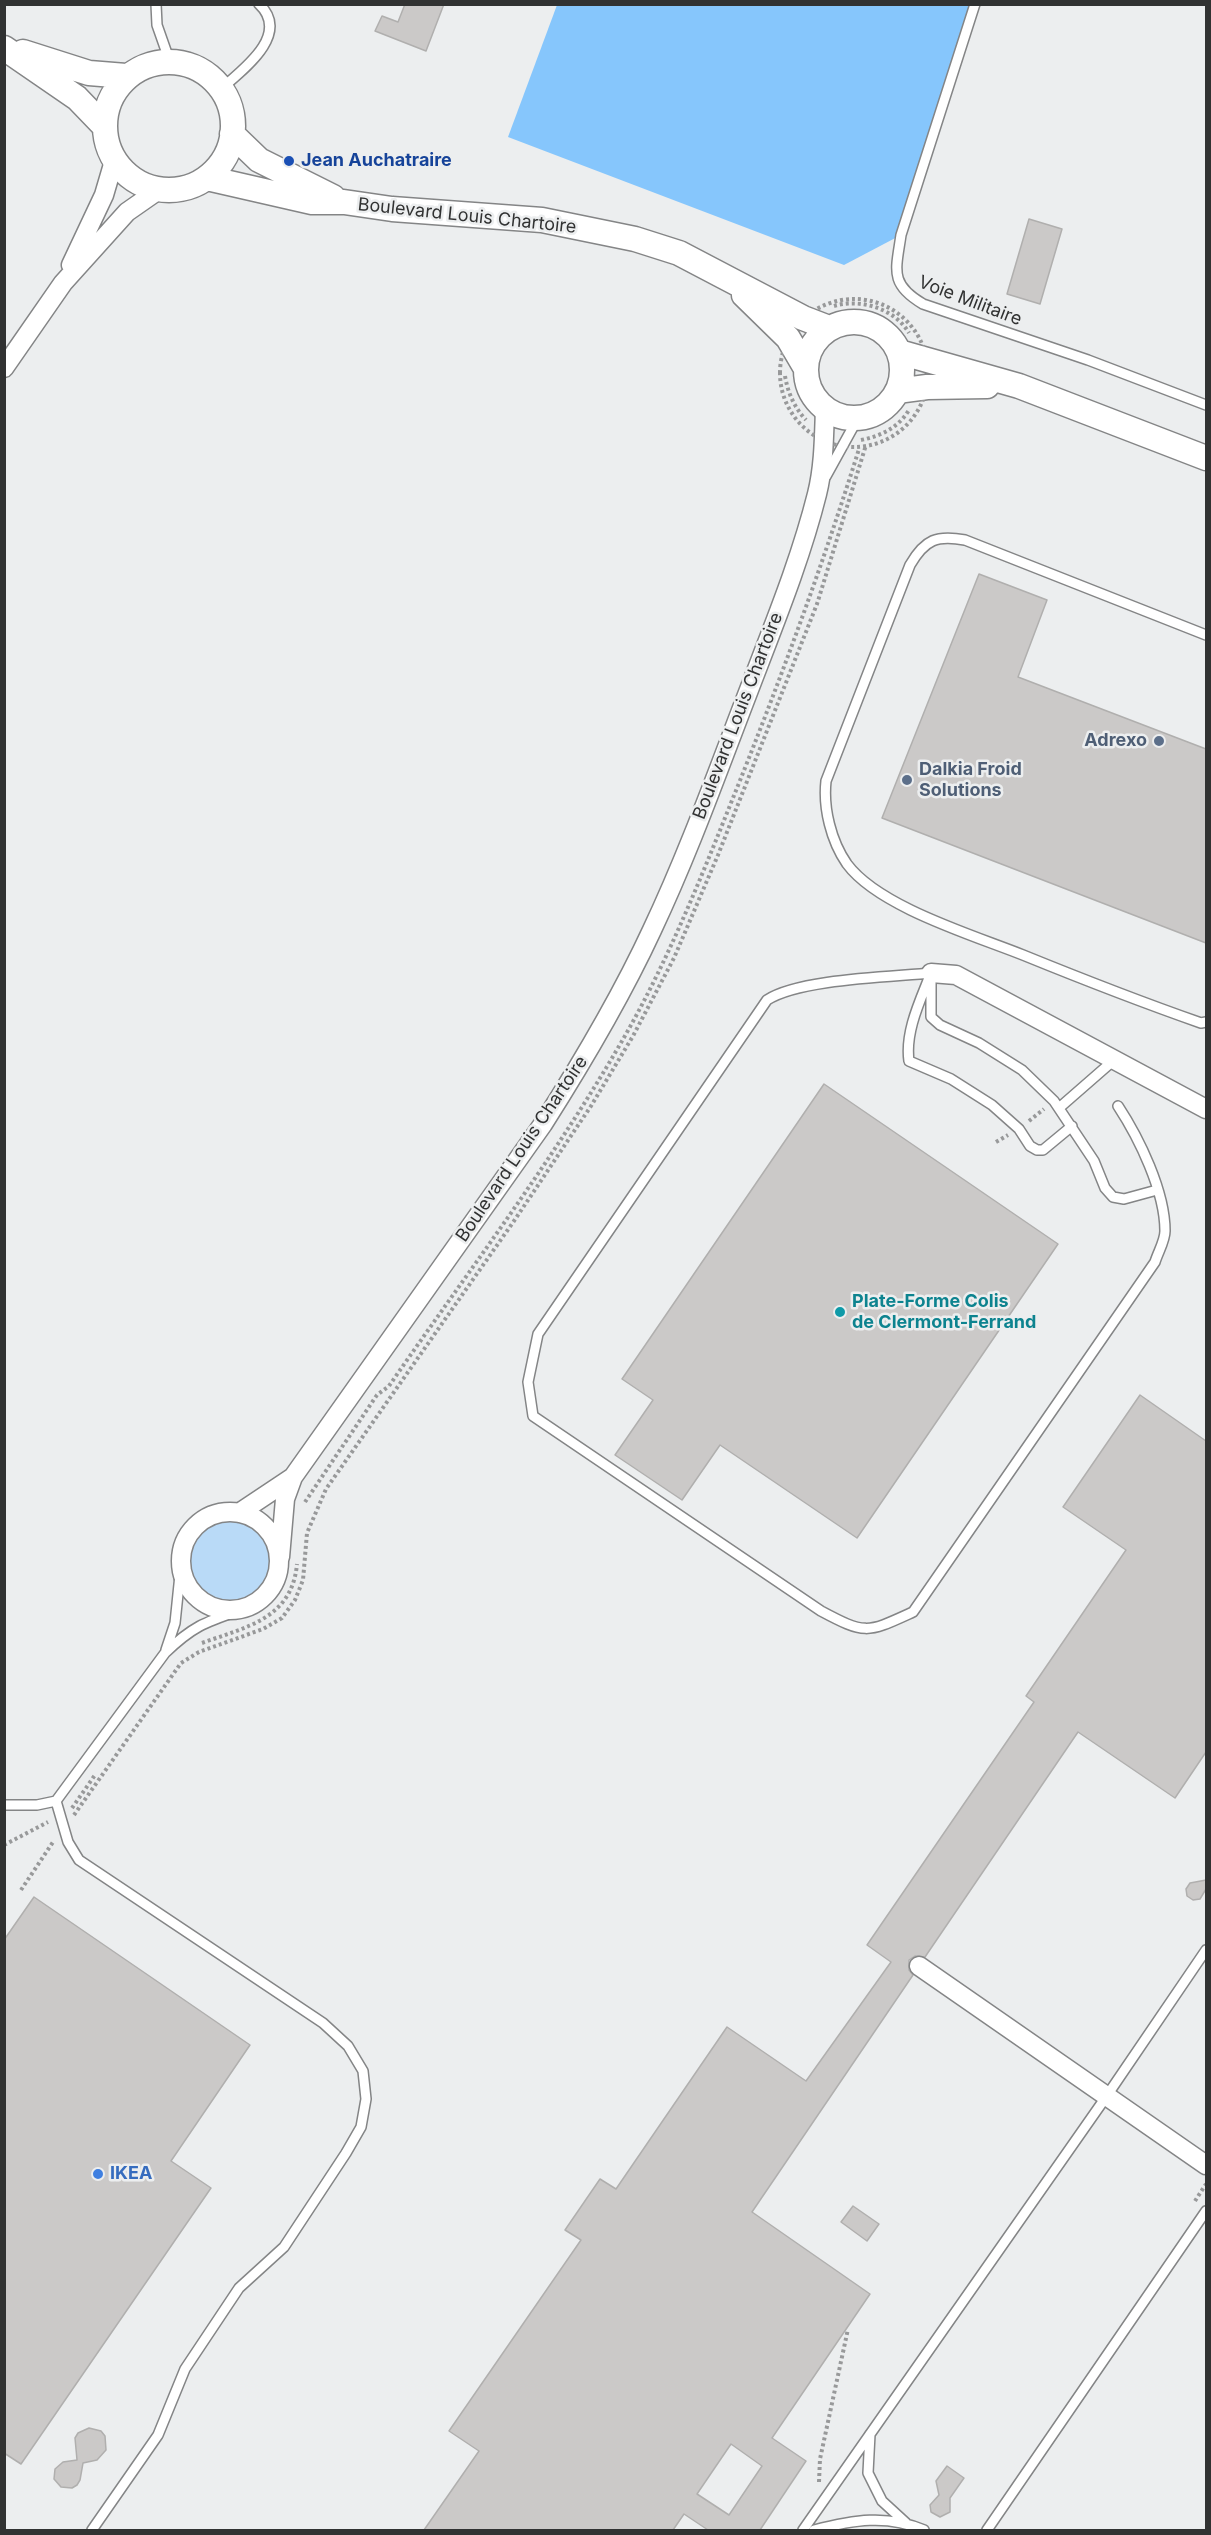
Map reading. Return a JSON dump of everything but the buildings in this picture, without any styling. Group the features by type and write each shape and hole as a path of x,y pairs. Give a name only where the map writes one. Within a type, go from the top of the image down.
{"main road":[{"path":"4,47 89,73 126,76"},
{"path":"4,47 77,98 103,125"},
{"path":"159,61 170,62 193,66 209,76 222,88 232,116 232,134 225,159 207,177 188,187 171,190 149,188 129,177 114,161 106,143 103,125 110,100 126,76 143,66 159,61"},
{"name":"Boulevard Louis Chartoire","path":"232,134 259,160 344,202"},
{"name":"Boulevard Louis Chartoire","path":"207,177 312,202 344,202 392,209 530,219 635,239 679,253 814,322"},
{"name":"Boulevard Louis Chartoire","path":"725,276 789,341 806,367 807,382 814,397 825,408"},
{"path":"806,367 809,351 817,338 814,322 870,324 916,358 1019,386 1206,458"},
{"path":"915,388 902,379 902,365 916,358"},
{"path":"825,408 846,417 858,418 881,410 915,388 1019,386"}],"street":[{"path":"63,283 104,195 114,161"},
{"path":"4,368 63,283 127,212 160,189"},
{"name":"Boulevard Louis Chartoire","path":"293,1477 543,1124 576,1073 609,1015 652,930 729,742 792,575 834,440 825,408"},
{"path":"931,973 956,975 1206,1109"},
{"path":"239,1512 272,1493 293,1477"},
{"path":"280,1557 276,1542 267,1528 255,1518 239,1512 223,1512 208,1517 196,1525 187,1537 182,1550 181,1565 184,1579 191,1592 202,1602 215,1609 244,1610 259,1602 271,1590 279,1574 285,1499 293,1477"},
{"path":"919,1966 1106,2097 1206,2163"}],"lane":[{"path":"156,4 157,25 170,62"},
{"path":"222,88 256,57 267,42 271,26 268,14 259,4"},
{"name":"Voie Militaire","path":"975,4 901,235 896,272 904,293 923,304 1088,360 1206,405"},
{"path":"834,440 858,418"},
{"path":"1206,635 966,540 946,537 930,541 918,551 901,586 825,781 826,810 836,842 847,864 872,887 918,914 1150,1006 1201,1023 1206,1022"},
{"path":"931,973 931,1017 940,1025 979,1043 1022,1070 1059,1108 1072,1126 1094,1161 1105,1188 1113,1197 1124,1199 1157,1190"},
{"path":"931,973 917,1008 909,1042 909,1061 951,1079 992,1105 1019,1129 1030,1146 1037,1150 1043,1150 1072,1126"},
{"path":"931,973 847,981 781,991 767,1000 538,1334 528,1382 533,1416 821,1611 852,1628 876,1629 913,1612 1155,1262 1165,1233 1157,1190 1135,1133 1118,1106"},
{"path":"1059,1108 1114,1060"},
{"path":"165,1653 175,1623 181,1565"},
{"path":"4,1805 37,1805 56,1801 165,1653 186,1632 205,1622 244,1610"},
{"path":"56,1801 68,1842 80,1860 323,2023 348,2046 363,2071 366,2098 361,2127 346,2153 284,2247 239,2288 185,2369 158,2435 92,2530"},
{"path":"803,2530 1206,1950"},
{"path":"987,2530 1206,2211"},
{"path":"871,2432 868,2473 882,2501 906,2523"},
{"path":"814,2530 849,2521 877,2519 906,2523 924,2530"}],"path":[{"path":"863,299 884,305 902,317 916,333 926,353 916,358 914,403 893,428 878,436 862,440 834,440 807,429 793,415 784,397 779,377 781,357 789,341 814,322 821,306 841,300 863,299"},
{"path":"21,1890 63,1826"},
{"path":"825,2498 819,2482 820,2458 849,2329"}],"shaded area":[{"path":"557,5 975,5 901,235 844,265 508,137"},
{"path":"230,1521 246,1525 259,1533 267,1546 271,1562 267,1578 259,1591 246,1599 230,1603 214,1599 201,1591 193,1578 189,1562 193,1546 201,1533 214,1525"}],"place":[{"name":"Jean Auchatraire","path":"289,161"},
{"name":"Adrexo","path":"1159,741"},
{"name":"Dalkia Froid Solutions","path":"907,780"},
{"name":"Plate-Forme Colis de Clermont-Ferrand","path":"840,1312"},
{"name":"IKEA","path":"98,2174"}]}
